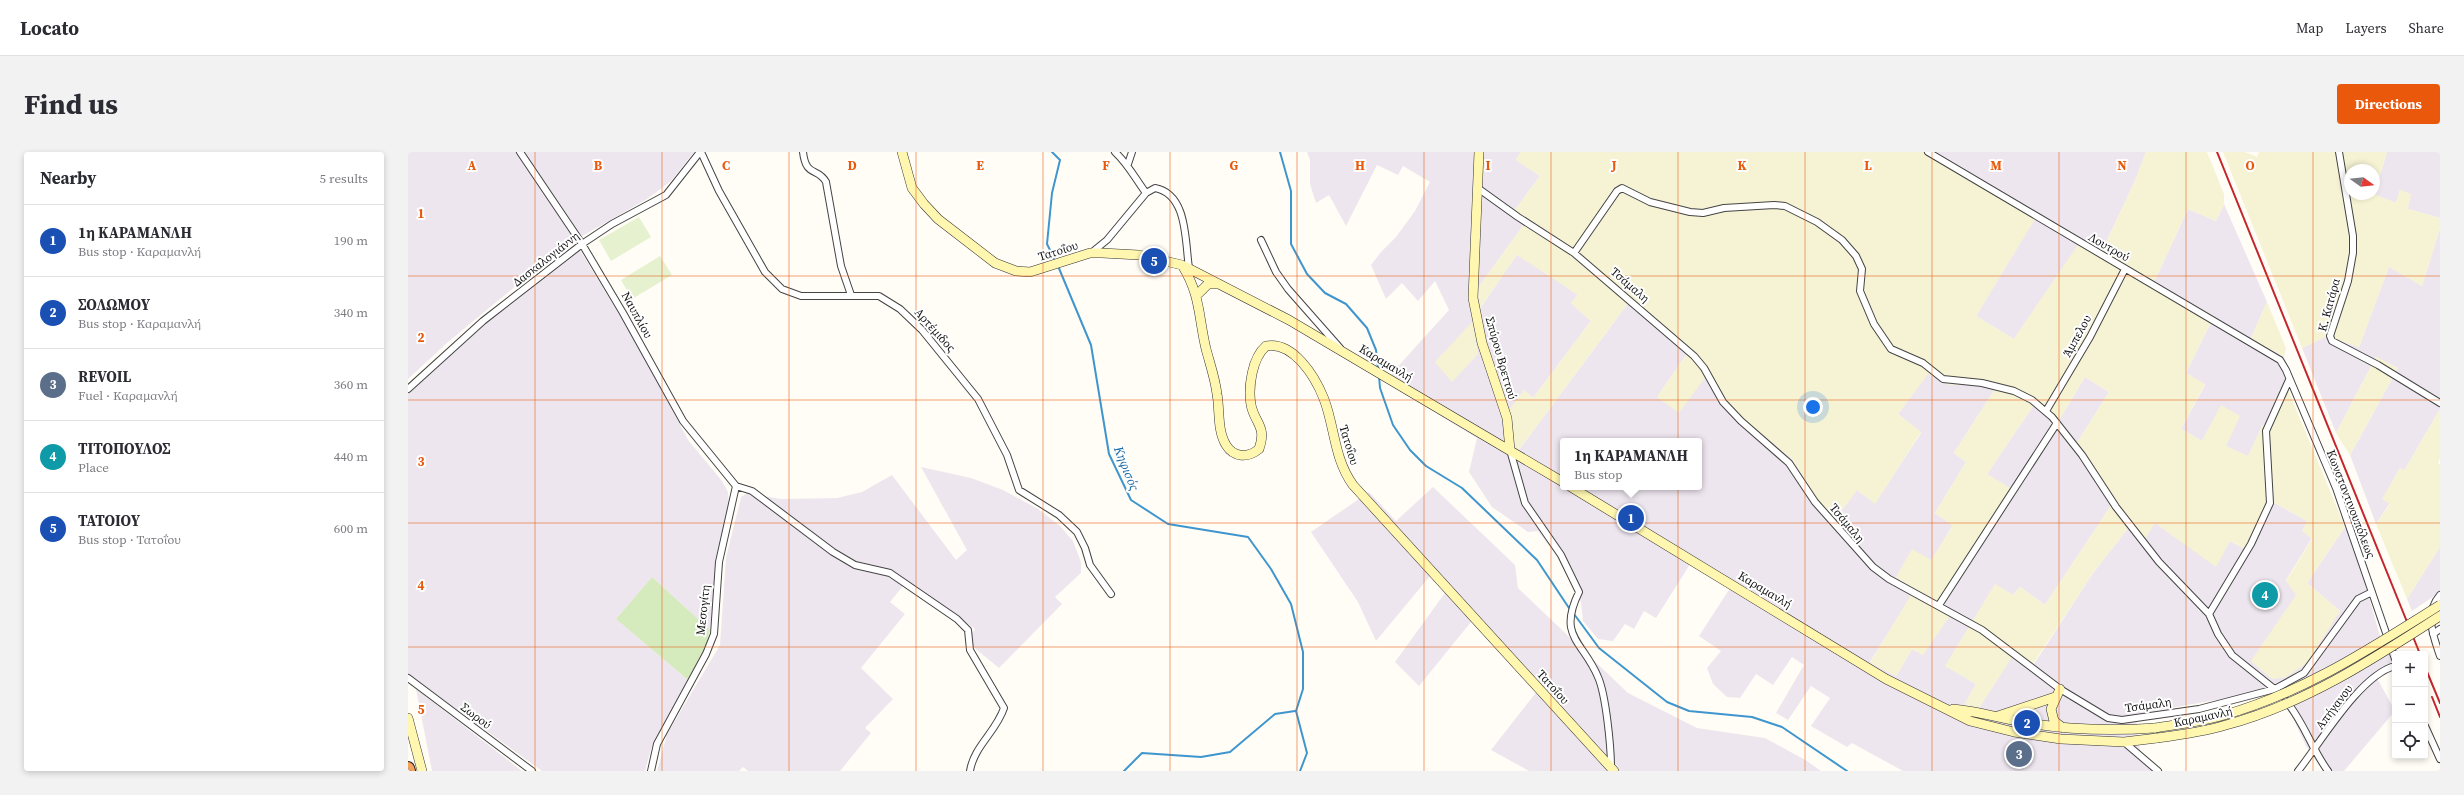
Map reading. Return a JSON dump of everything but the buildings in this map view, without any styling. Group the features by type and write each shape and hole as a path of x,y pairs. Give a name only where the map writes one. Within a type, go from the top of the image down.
{"main road":[{"name":"Τατοΐου","path":"902,152 912,188 924,204 938,219 995,263 1016,271 1030,272 1045,269 1090,254 1139,256 1188,268"},
{"name":"Σπύρου Βρεττού","path":"1479,152 1479,189 1473,278 1474,298 1482,343 1506,418 1510,450"},
{"name":"Τατοΐου","path":"1188,268 1199,293 1199,308"},
{"name":"Τατοΐου","path":"1188,268 1196,292 1217,392 1222,435 1231,452 1248,456 1259,449 1263,431 1251,403 1253,367 1256,357 1266,346 1277,344 1284,347 1302,364 1320,391 1336,450 1346,476 1612,769"},
{"name":"Καραμανλή","path":"1188,268 1221,284 1344,352 1560,480"},
{"path":"1199,293 1208,284 1221,284"},
{"name":"Καραμανλή","path":"1576,490 1886,679 1922,698 1949,709 1970,721 2014,732 2061,739 2124,742 2157,738 2226,725 2284,705 2368,663 2440,616"},
{"name":"Καραμανλή","path":"1949,709 1973,710 1996,716 2064,728 2114,730 2156,728 2222,716 2276,697 2364,652 2440,605"},
{"path":"2060,689 2055,697 2051,710 2052,716 2059,726 2064,728"},
{"path":"1996,716 2055,697"},
{"path":"408,718 422,771"}],"street":[{"name":"Ναυπλίου","path":"520,152 582,244 623,313 683,421 736,486"},
{"name":"Δασκαλογιάννη","path":"408,389 483,321 582,244 612,224 666,195 701,152"},
{"name":"Αρτέμιδος","path":"701,152 719,191 765,272 773,282 782,289 801,296 850,295 885,298 922,330 968,386 986,412 1007,455 1019,490 1059,515 1077,532 1085,548 1090,565 1111,594"},
{"path":"803,152 804,163 808,170 824,178 826,182 841,266 850,295"},
{"path":"1114,152 1128,164 1132,175 1146,193"},
{"path":"1128,164 1132,152"},
{"name":"Λουτρού","path":"1928,152 2280,360"},
{"name":"Κ. Κατάρα","path":"2340,153 2353,236 2353,253 2348,281 2330,336 2332,341 2378,365 2440,403"},
{"path":"1090,254 1107,240 1146,193 1155,188 1162,189 1176,200 1180,210 1188,268"},
{"path":"1574,253 1617,191 1622,188 1650,202 1690,212 1703,213 1724,208 1774,205 1793,209 1842,240 1856,256 1862,269 1860,291 1866,307 1884,340 1891,349 1923,363 1942,379 1982,383 2014,391 2046,412 2057,423 2082,455 2116,506 2159,562 2209,614 2218,634 2232,655 2275,689 2296,712 2306,730 2314,752 2328,771"},
{"name":"Τσάμαλη","path":"1479,189 1524,221 1574,253 1700,361 1723,402 1741,421 1788,462 1815,502 1863,558 1889,579 1939,605 1982,630 2060,689 2104,716 2122,720 2199,709 2275,689 2304,673 2358,599 2372,592"},
{"path":"1261,240 1276,272 1288,289 1344,352"},
{"name":"Άμπελου","path":"2046,412 2090,337 2125,269"},
{"name":"Κωνσταντινουπόλεως","path":"2280,360 2286,370 2336,488 2392,651"},
{"path":"2209,614 2251,544 2270,503 2266,431 2289,380"},
{"path":"1939,605 2057,423"},
{"path":"1510,450 1525,503 1561,555 1580,592 1573,606 1570,629 1598,677 1611,747 1612,769"},
{"path":"736,486 752,491 833,552 854,565 882,571 899,578 957,619 968,630 970,650 1004,708 1000,720 972,757 970,771"},
{"name":"Μεσογίτη","path":"651,771 657,744 706,654 714,634 719,562 736,486"},
{"path":"2440,596 2430,613 2433,634 2440,656"},
{"path":"2433,634 2440,629"},
{"name":"Απήγανου","path":"2298,771 2363,686 2383,670 2392,667"},
{"name":"Σωρού","path":"408,678 532,771"},
{"path":"2428,733 2440,759"},
{"path":"2124,742 2158,771"}],"shaded area":[{"path":"408,152 694,152 671,181 647,199 563,247 448,342 408,379"},
{"path":"1307,152 1521,152 1516,160 1540,176 1515,210 1528,219 1477,289 1481,307 1517,254 1578,295 1571,303 1591,321 1533,398 1524,390 1518,451 1632,298 1691,348 1657,397 1709,371 1793,460 1823,508 1857,490 1875,503 1921,433 1898,414 1928,373 1950,385 1973,385 1995,389 1954,453 1966,462 1935,513 1953,525 1931,561 1896,577 1915,590 1870,662 1896,676 1912,649 1923,655 1936,606 2010,489 1987,474 2037,400 2059,420 2085,377 2109,392 2077,443 2114,501 2045,605 2020,587 2013,595 1995,585 1946,666 1976,684 1965,704 1979,708 2016,650 2034,664 2093,573 2132,523 2155,523 2230,541 2245,549 2265,509 2275,503 2307,521 2312,538 2286,580 2325,632 2340,611 2307,583 2345,527 2358,558 2379,633 2392,661 2392,670 2377,678 2392,706 2392,715 2344,771 2323,771 2306,746 2280,690 2266,689 2251,694 2136,714 2140,751 2161,771 1903,771 1852,743 1847,747 1811,726 1830,698 1811,686 1788,720 1776,713 1804,665 1792,657 1773,685 1756,674 1740,698 1727,697 1713,684 1707,668 1721,651 1699,636 1734,582 1694,558 1656,618 1644,611 1634,629 1625,624 1613,641 1598,639 1583,621 1581,602 1556,555 1538,531 1528,532 1492,507 1469,472 1477,438 1387,383 1392,373 1449,310 1435,281 1418,301 1402,283 1386,299 1371,265 1396,237 1415,211 1430,182 1403,166 1398,175 1377,165 1346,226 1329,195 1316,203 1310,184 1310,160"},
{"path":"1521,152 1935,152 2038,214 1976,316 2014,339 2082,239 2102,251 2135,181 2146,152 2207,152 2224,194 2224,204 2216,221 2188,209 2154,282 2214,316 2186,373 2205,384 2181,429 2202,441 2221,405 2240,416 2226,446 2248,456 2262,426 2273,420 2288,390 2345,527 2307,583 2340,611 2307,663 2286,677 2272,679 2251,661 2296,595 2286,581 2312,539 2302,531 2307,521 2275,503 2265,509 2245,549 2230,541 2216,567 2155,523 2145,539 2132,523 2093,573 2033,664 2016,651 1979,708 1964,705 1976,684 1945,666 1995,584 2013,595 2020,587 2045,605 2114,501 2077,443 2109,392 2085,377 2059,420 2037,400 1987,474 2010,488 1936,606 1951,614 1923,655 1912,649 1896,676 1870,663 1914,590 1896,577 1912,549 1931,560 1953,526 1935,513 1966,462 1954,453 1995,389 1973,385 1950,385 1928,374 1898,414 1921,432 1875,504 1857,490 1835,520 1823,508 1793,460 1744,419 1729,403 1709,372 1679,413 1657,397 1691,348 1632,298 1518,451 1512,446 1507,413 1524,390 1533,398 1591,321 1571,303 1578,295 1517,255 1480,308 1477,289 1528,219 1515,210 1540,176 1516,160"},
{"path":"1935,152 2146,152 2135,181 2102,251 2082,240 2014,339 1976,316 2038,213"},
{"path":"2223,152 2245,152 2257,157 2259,152 2387,152 2380,175 2380,164 2344,164 2344,200 2380,200 2380,196 2396,203 2400,190 2411,194 2408,209 2440,218 2440,228 2422,286 2389,267 2359,347 2327,336 2302,348"},
{"path":"2387,152 2440,152 2440,218 2408,209 2400,190 2396,203 2380,197 2380,175"},
{"path":"2224,204 2267,302 2251,338 2284,357 2293,379 2273,420 2262,426 2248,457 2226,446 2221,406 2202,441 2181,429 2205,385 2186,373 2214,316 2154,282 2188,209 2216,221"},
{"path":"2440,228 2440,409 2404,471 2400,468 2383,499 2390,503 2376,524 2350,455 2398,368 2376,357 2336,433 2302,348 2327,336 2359,347 2389,266 2422,286"},
{"path":"580,250 637,344 688,440 722,481 728,492 729,506 717,557 710,630 652,577 616,619 688,680 651,749 645,771 542,771 408,674 408,394 498,313"},
{"path":"2267,302 2286,348 2284,357 2251,338"},
{"path":"1473,321 1478,354 1452,382 1435,362"},
{"path":"2376,357 2398,368 2350,455 2336,433"},
{"path":"2440,409 2440,458 2438,463 2440,465 2440,547 2407,599 2376,524 2390,504 2382,499 2400,468 2404,471"},
{"path":"921,467 971,478 1003,490 1038,509 1060,526 1073,541 1081,562 1081,573 1055,597 1062,604 999,668 966,641 975,629 907,581 890,602 905,614 861,668 893,699 865,728 871,733 840,771 748,771 743,767 739,771 657,771 667,734 720,645 726,558 741,497 747,493 781,499 837,498 862,492 892,475 956,560 967,550"},
{"path":"1433,487 1515,565 1518,588 1628,693 1697,728 1765,738 1807,761 1821,771 1529,771 1491,750 1538,690 1471,622 1419,686 1395,662 1447,590 1430,576 1376,641 1358,602 1311,532 1369,492 1396,521"},
{"path":"2440,547 2440,592 2412,611 2407,599"},
{"path":"416,689 522,771 432,771"}],"green space":[{"path":"639,217 651,237 611,261 599,240"},
{"path":"660,256 672,275 632,299 621,280"},
{"path":"652,577 710,630 705,649 688,680 616,619"}],"waterway":[{"name":"Κηφισός","path":"1052,152 1060,160 1052,193 1047,244 1055,260"},
{"path":"1280,152 1291,191 1291,244 1307,274 1325,293 1346,304 1367,328 1376,350 1378,369"},
{"name":"Κηφισός","path":"1058,266 1091,345 1109,454 1131,500 1168,524 1248,537 1271,569 1291,604 1303,652 1303,689 1296,711 1307,753 1300,771"},
{"path":"1379,376 1380,388 1393,425 1410,450 1426,466 1462,488 1537,560 1571,611"},
{"path":"1574,614 1599,648 1667,702 1689,711 1752,717 1782,727 1847,771"},
{"path":"1124,771 1142,753 1201,757 1230,752 1275,714 1295,711"}],"railway":[{"path":"2217,152 2419,651"},
{"path":"2428,674 2440,703"},
{"path":"2432,697 2440,717"}],"place":[{"name":"ΤΑΤΟΙΟΥ","path":"1154,261"},
{"name":"1η ΚΑΡΑΜΑΝΛΗ","path":"1631,518"},
{"name":"ΤΙΤΟΠΟΥΛΟΣ","path":"2265,595"},
{"name":"ΣΟΛΩΜΟΥ","path":"2027,723"},
{"name":"REVOIL","path":"2019,754"}]}
